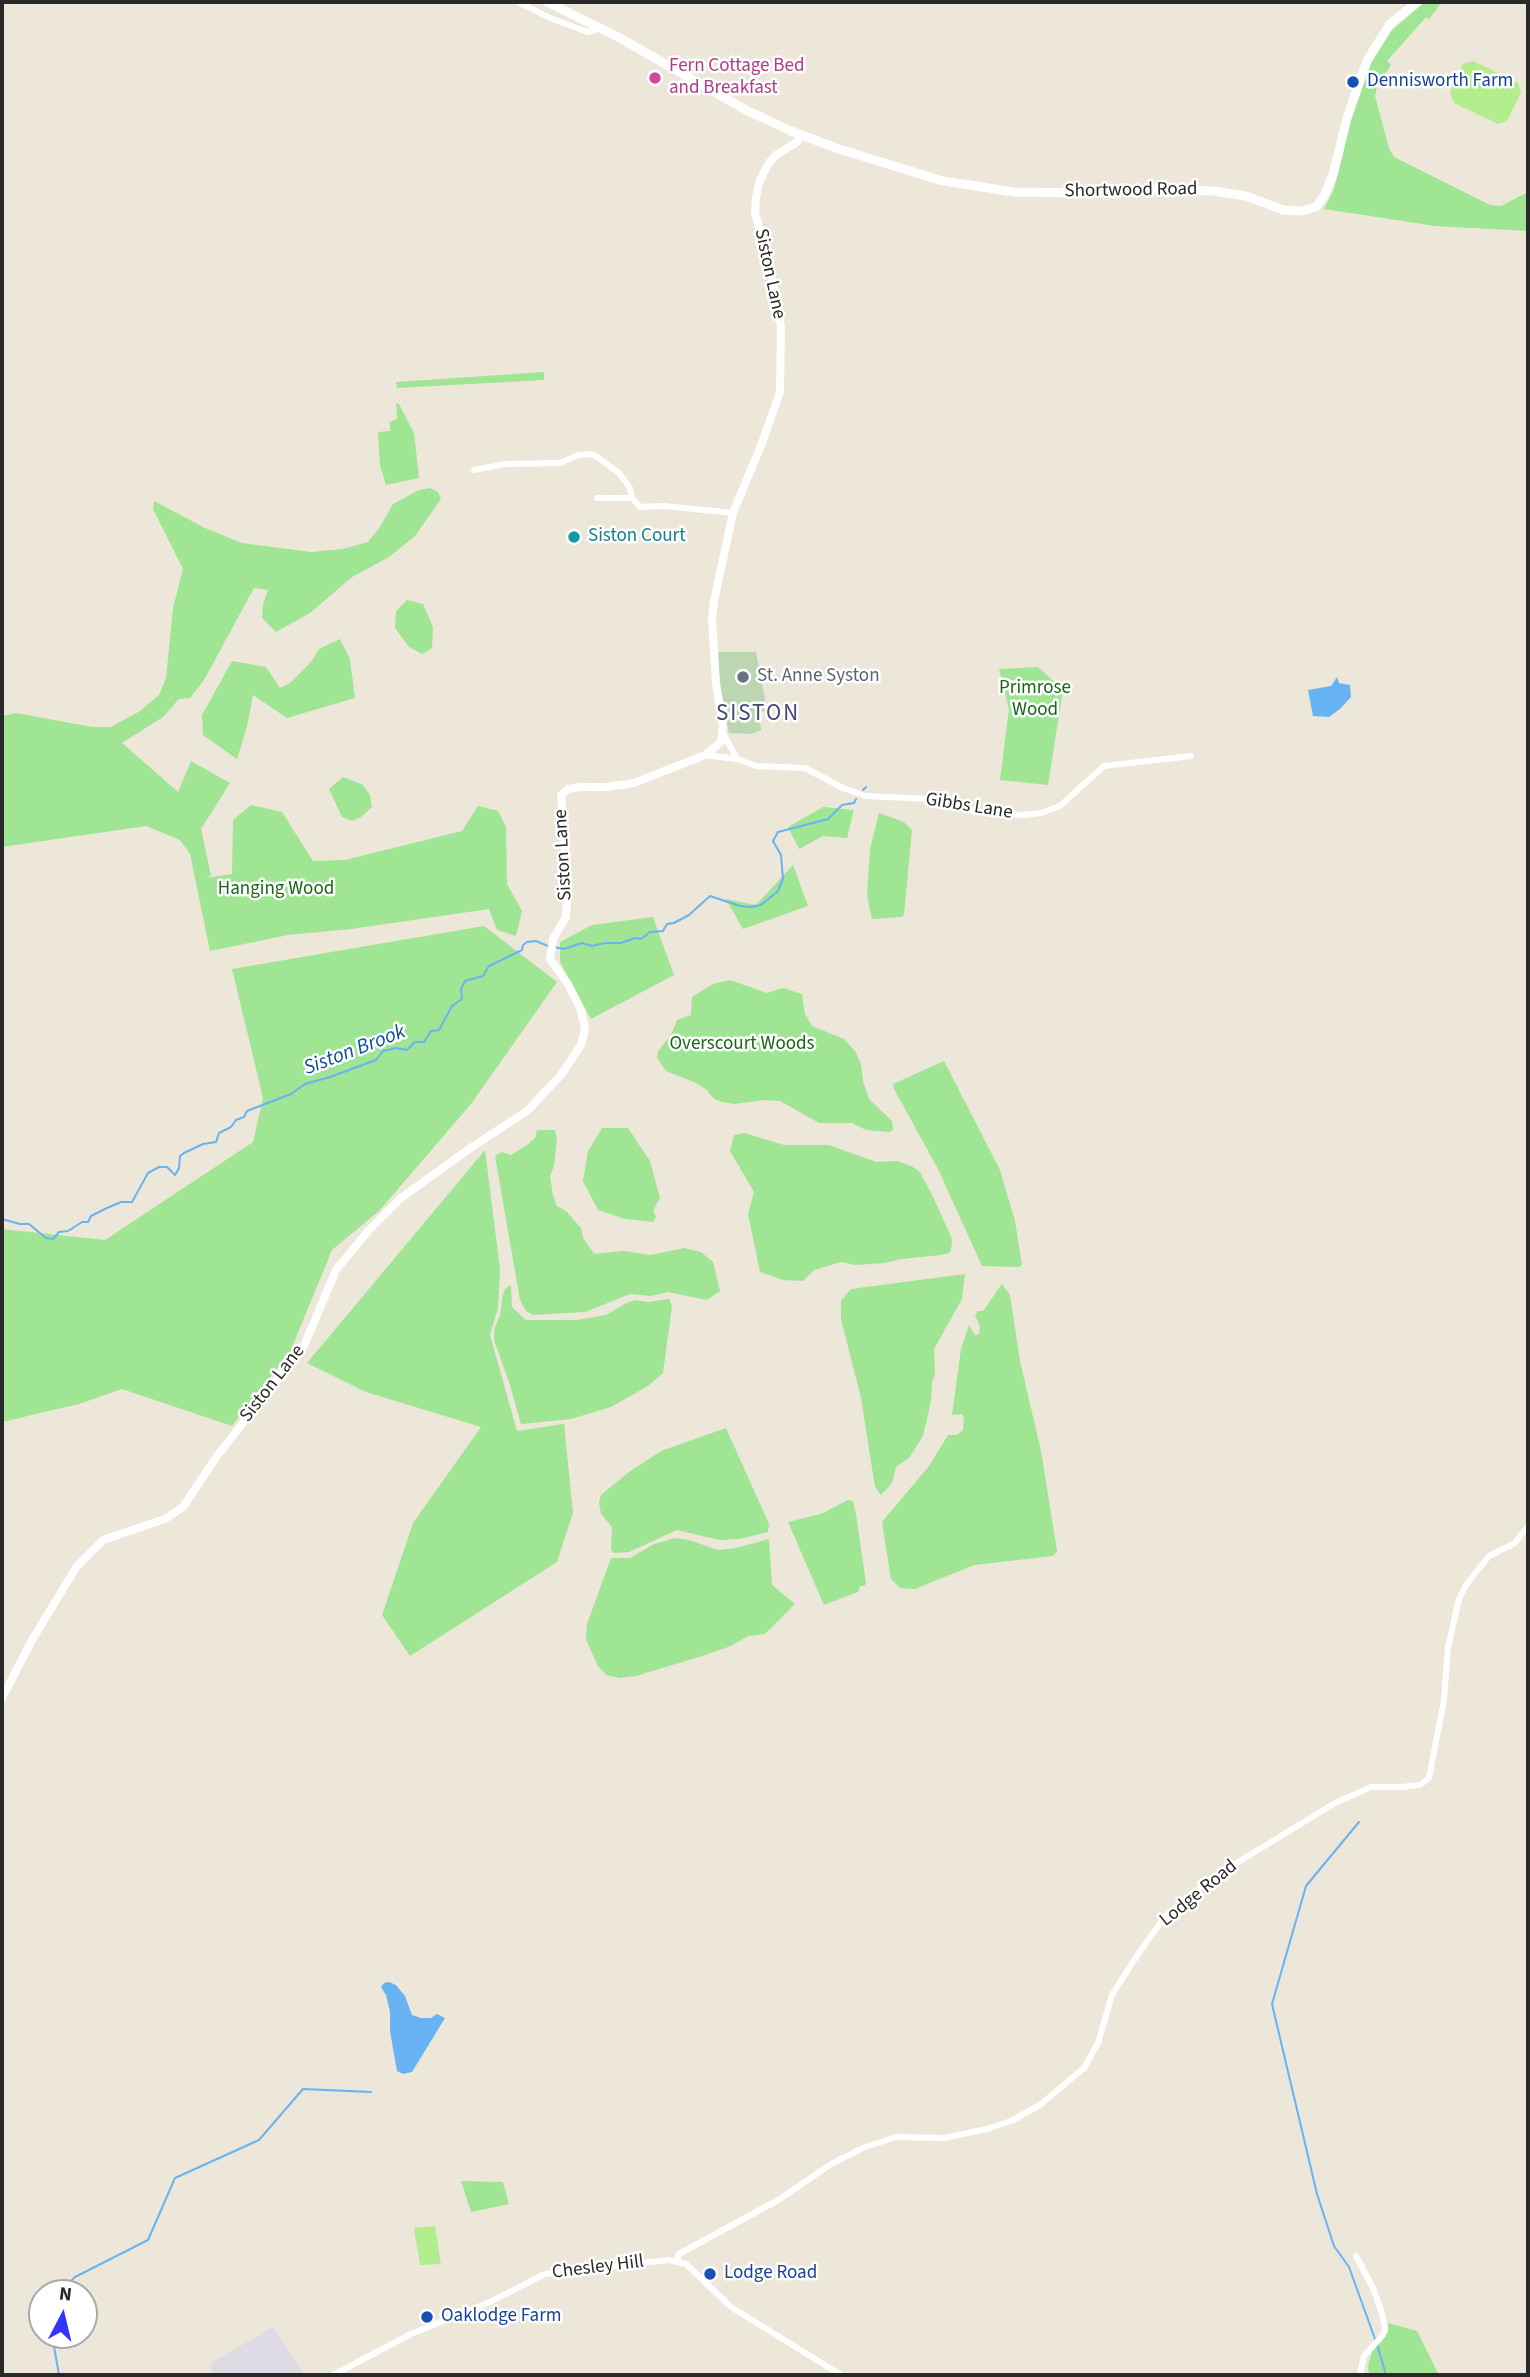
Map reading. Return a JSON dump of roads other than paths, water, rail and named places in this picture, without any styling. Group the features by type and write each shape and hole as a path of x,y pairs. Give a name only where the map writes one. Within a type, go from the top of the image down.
{"main road":[{"name":"Shortwood Road","path":"547,2 597,26 740,107 796,133 931,178 989,190 1198,190 1246,197 1283,210 1301,211 1315,206 1324,196 1334,175 1350,107 1367,61 1390,24 1417,2"}],"street":[{"path":"518,2 550,18 588,32 595,30 597,26"},
{"name":"Siston Lane","path":"2,1698 32,1640 77,1566 103,1540 165,1519 183,1507 217,1456 304,1346 336,1270 368,1231 401,1198 527,1111 574,1058 584,1037 584,1020 568,985 553,966 551,947 566,917 568,889 561,795 568,789 580,787 634,783 705,755 721,742 723,733 716,683 712,618 720,569 733,513 780,392 781,328 778,303 755,212 756,198 762,174 783,150 797,142 796,133"},
{"path":"474,470 505,464 560,463 578,455 589,454 619,472 630,488 632,498 640,507 664,506 733,513"},
{"path":"597,498 632,498"},
{"path":"723,733 737,760"},
{"name":"Gibbs Lane","path":"705,755 756,766 805,768 865,796 929,799 977,812 1023,815 1041,813 1060,806 1104,766 1191,755"},
{"name":"Lodge Road","path":"677,2260 679,2254 780,2199 831,2164 865,2147 896,2137 944,2138 987,2129 1011,2121 1040,2105 1084,2068 1098,2043 1112,1996 1163,1919 1212,1878 1335,1803 1371,1787 1420,1785 1429,1778 1444,1700 1448,1647 1459,1600 1466,1585 1489,1556 1515,1543 1528,1526"},
{"path":"1356,2256 1373,2288 1385,2329 1383,2335 1364,2356 1360,2375"},
{"path":"677,2260 694,2269 731,2307 841,2375"},
{"name":"Chesley Hill","path":"332,2375 411,2334 490,2302 545,2274 677,2260"}],"water":[{"path":"1337,677 1339,683 1350,685 1351,697 1329,717 1313,716 1308,690 1331,686"},
{"path":"389,1982 396,1985 405,1996 412,2015 431,2018 437,2014 445,2018 412,2072 403,2074 397,2071 390,2031 390,2012 381,1987"}],"waterway":[{"name":"Siston Brook","path":"863,790 866,787"},
{"name":"Siston Brook","path":"554,947 564,949 582,943 592,946 641,939 650,932 663,931 667,924 689,915 710,896 740,906 761,905 778,891 783,879 781,855 773,841 778,832 828,819 842,805 854,803 856,799"},
{"name":"Siston Brook","path":"2,1219 29,1224 46,1238 53,1239 59,1232 88,1222 91,1216 107,1208 121,1202 132,1202 148,1173 159,1167 167,1167 175,1175 180,1156 203,1144 216,1142 219,1133 244,1117 247,1111 291,1094 305,1084 376,1060 383,1051 396,1048 407,1050 415,1042 424,1042 431,1031 439,1030 452,1006 462,999 461,989 465,981 483,976 489,966 522,950 527,942 536,941 548,946"},
{"path":"1359,1822 1306,1886 1272,2004 1317,2194 1334,2246 1349,2267 1375,2339"},
{"path":"73,2279 148,2240 175,2178 259,2140 303,2089 371,2092"},
{"path":"1377,2344 1386,2375"},
{"path":"54,2349 59,2375"}],"place":[{"name":"Fern Cottage Bed and Breakfast","path":"655,78"},
{"name":"Dennisworth Farm","path":"1353,82"},
{"name":"Siston Court","path":"574,537"},
{"name":"St. Anne Syston","path":"743,677"},
{"name":"Lodge Road","path":"710,2274"},
{"name":"Oaklodge Farm","path":"427,2317"}],"district":[{"name":"SISTON","path":"758,715"}],"park label":[{"name":"Primrose Wood","path":"1035,700"},
{"name":"Hanging Wood","path":"276,890"},
{"name":"Overscourt Woods","path":"742,1045"}]}
